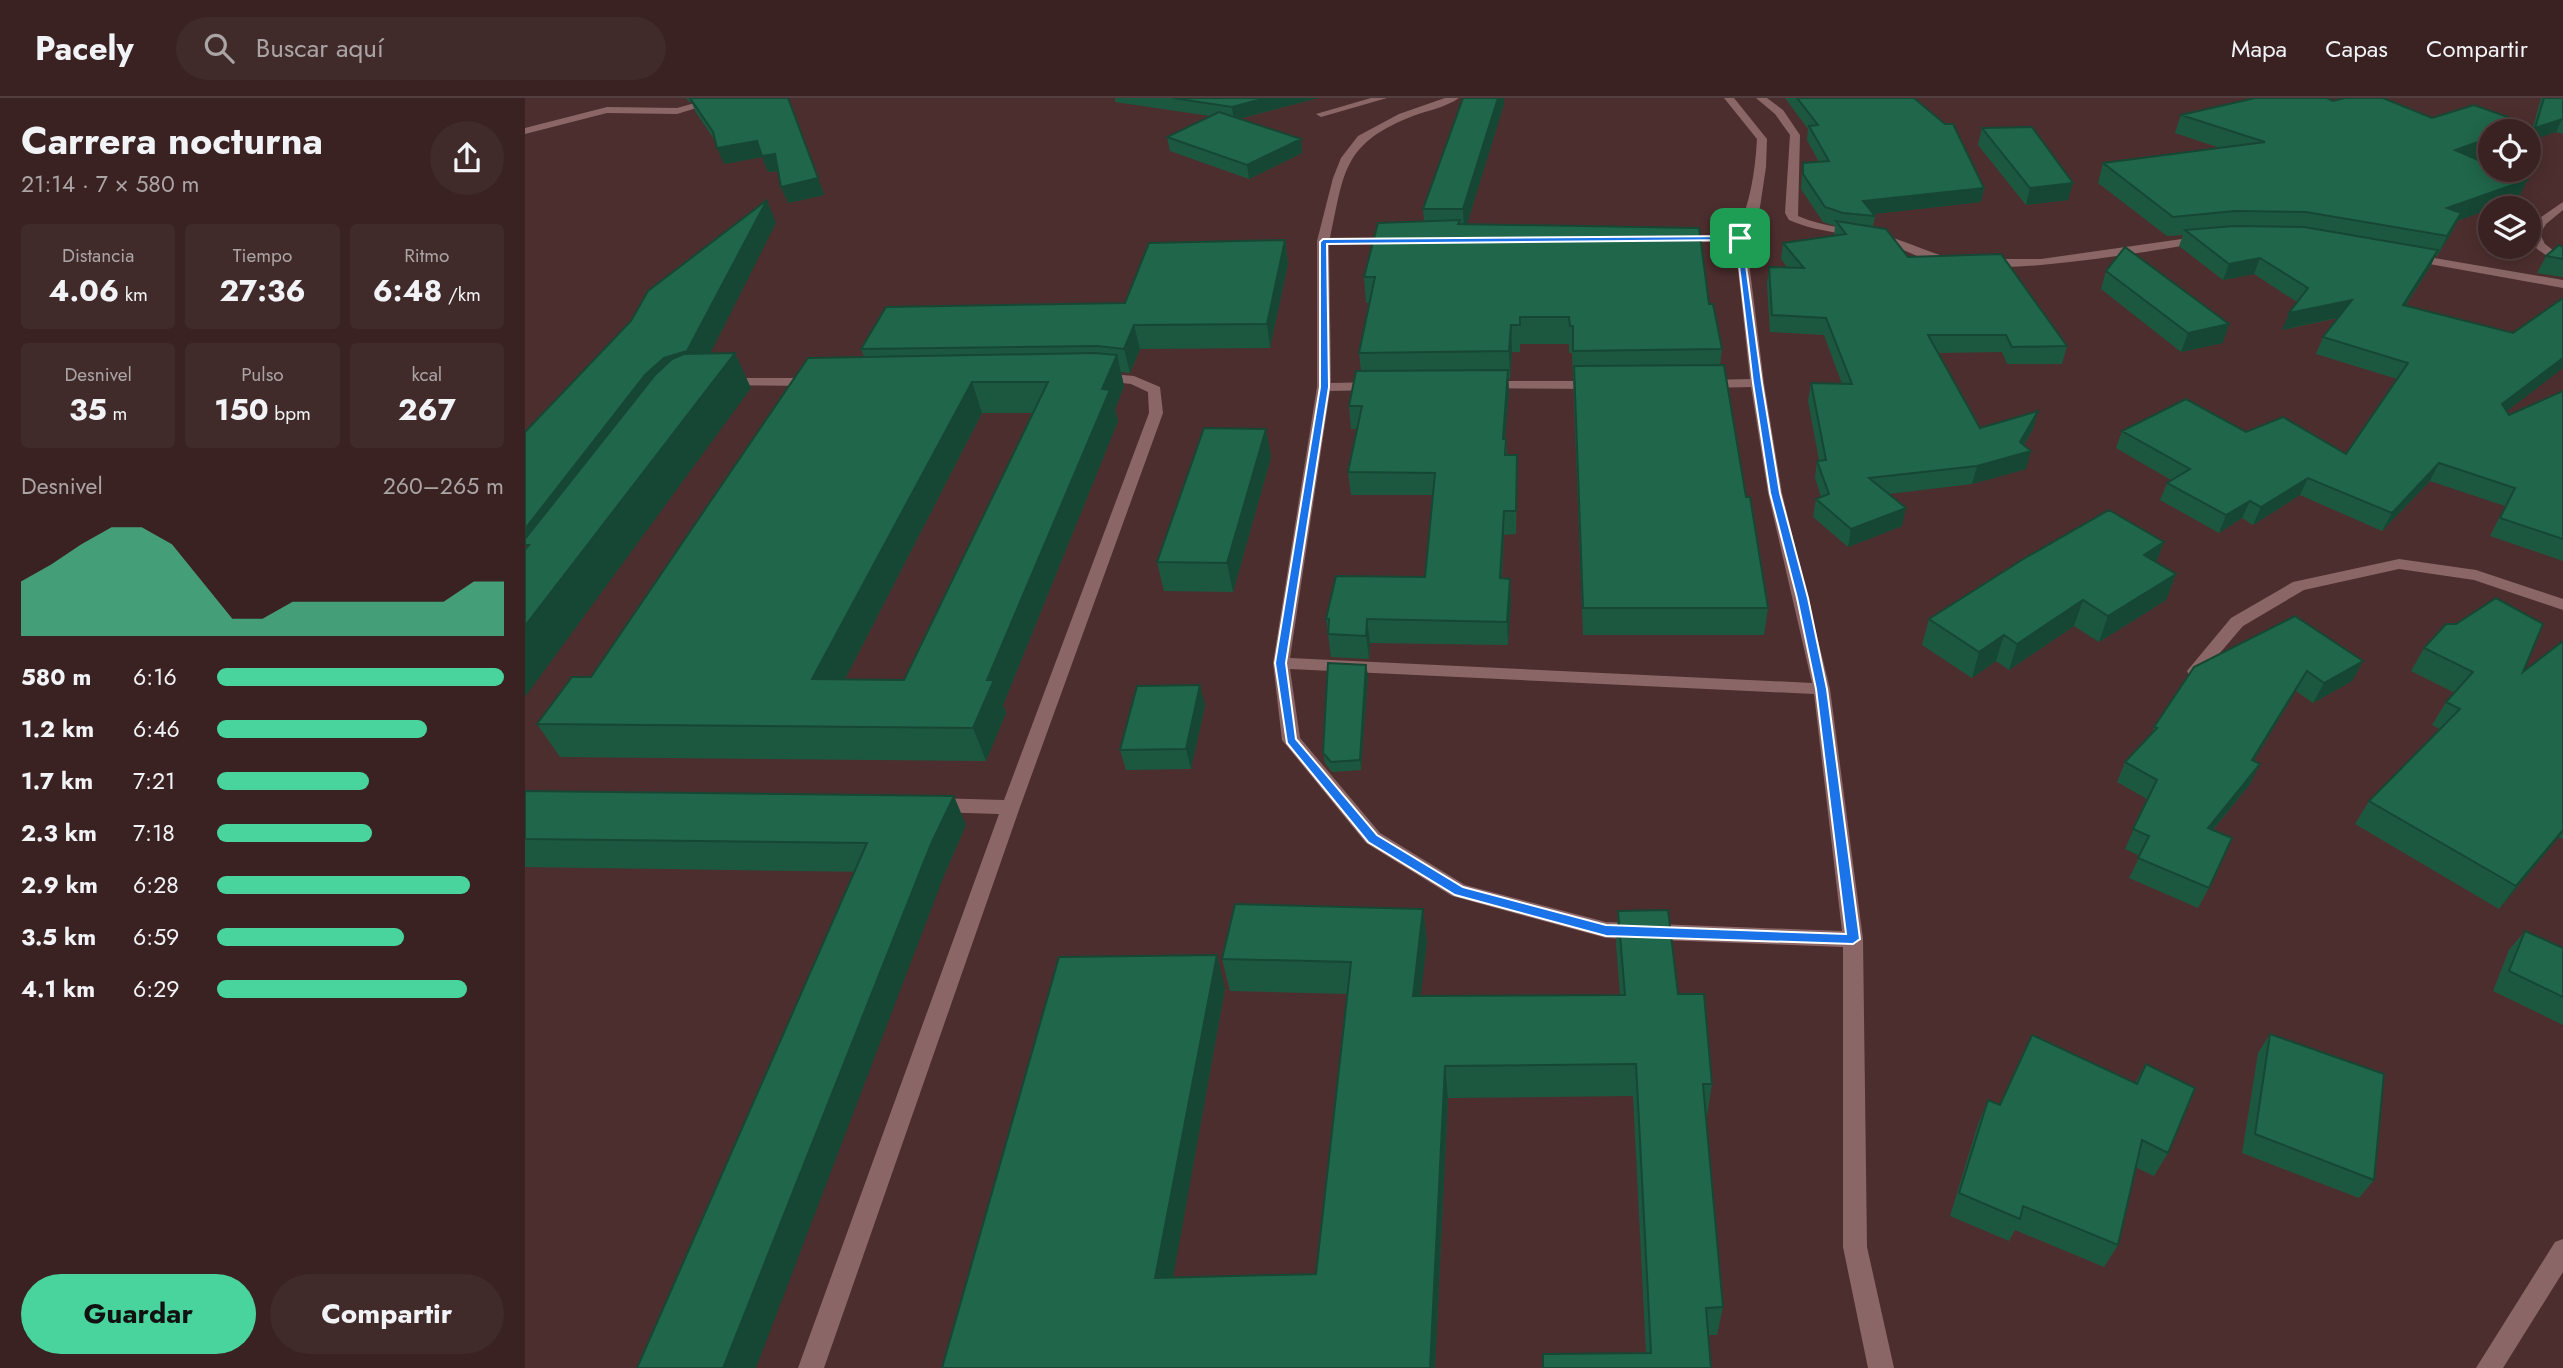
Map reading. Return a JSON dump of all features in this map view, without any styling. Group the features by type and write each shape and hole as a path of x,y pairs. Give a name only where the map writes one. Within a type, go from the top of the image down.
{"street":[{"path":"525,131 607,110 677,111 724,98"},
{"path":"1321,114 1382,98"},
{"path":"1454,98 1403,116 1362,138 1346,158 1338,178 1323,242 1324,387 1281,663 1291,740 1373,838 1459,891 1606,930 1853,939"},
{"path":"1729,98 1762,139 1761,167 1754,207 1740,238 1757,383 1775,493 1803,598 1822,689 1853,939 1855,1247 1881,1368"},
{"path":"1761,98 1779,112 1795,135 1791,213 1793,218 1839,233 1879,237 1938,260 2024,266 2102,256 2172,241 2217,237"},
{"path":"2563,205 2539,222 2533,234 2536,243 2563,264"},
{"path":"1671,239 1740,238"},
{"path":"1323,242 1407,241"},
{"path":"2403,257 2563,284"},
{"path":"811,1368 1011,807 1156,413 1155,390 1134,380 1089,377"},
{"path":"708,382 833,381"},
{"path":"1688,384 1757,383"},
{"path":"1464,386 1618,384"},
{"path":"1324,387 1394,386"},
{"path":"2195,671 2237,622 2299,586 2399,564 2476,575 2563,605"},
{"path":"1281,663 1822,689"},
{"path":"918,805 1011,807"},
{"path":"2489,1368 2563,1250"}],"building":[{"path":"690,98 788,98 818,178 781,187 775,154 762,156 757,141 717,148 713,132"},
{"path":"1173,98 1266,98 1232,107"},
{"path":"1463,98 1498,98 1463,209 1423,209"},
{"path":"1797,98 1914,98 1945,124 1953,124 1984,188 1863,201 1875,216 1843,213 1825,207 1803,174 1803,163 1829,161 1809,126 1818,125"},
{"path":"2255,98 2327,98 2333,101 2345,98 2383,98 2432,118 2474,105 2513,119 2478,119 2478,142 2455,150 2478,160 2478,182 2521,182 2447,208 2461,213 2447,236 2306,212 2235,211 2173,217 2103,163 2265,142 2181,115"},
{"path":"2544,98 2563,98 2563,119 2541,126 2541,119 2538,119"},
{"path":"1219,112 1301,139 1247,165 1167,137"},
{"path":"2032,127 2073,183 2030,188 1982,128"},
{"path":"767,200 687,351 664,358 645,375 525,529 525,432 631,321 648,291"},
{"path":"1460,220 1458,224 1699,228 1709,304 1713,304 1722,349 1573,351 1573,326 1570,326 1569,317 1520,317 1520,325 1511,325 1509,351 1359,353 1375,277 1364,277 1378,223"},
{"path":"1836,221 1886,229 1908,257 2001,254 2067,346 2012,347 2006,335 1928,335 1980,428 2038,411 2020,442 2031,451 1977,466 1869,478 1906,508 1851,529 1816,499 1829,494 1817,461 1826,460 1811,383 1852,384 1826,318 1772,315 1769,267 1804,268 1783,243 1846,234"},
{"path":"2234,226 2304,227 2438,250 2403,305 2513,333 2563,298 2563,358 2502,404 2509,415 2563,391 2563,539 2500,518 2515,488 2439,463 2392,513 2308,478 2261,507 2250,501 2226,515 2167,483 2190,469 2122,431 2186,399 2246,432 2283,417 2346,454 2408,363 2323,337 2352,300 2289,313 2308,288 2260,258 2229,264 2185,230"},
{"path":"1285,240 1267,324 1134,325 1124,349 1097,346 861,349 886,307 1125,303 1149,243"},
{"path":"2559,245 2563,247 2563,259 2546,256"},
{"path":"2125,247 2229,324 2188,333 2106,271"},
{"path":"735,353 525,626 525,550 529,545 525,545 525,539 655,375 672,359 684,354"},
{"path":"1095,353 1117,355 1102,389 1110,390 987,680 994,680 973,728 537,724 572,677 591,677 808,358","holes":["972,382 1048,382 904,680 812,679"]},
{"path":"1724,365 1768,608 1583,608 1574,366"},
{"path":"1508,370 1503,439 1506,439 1505,455 1517,455 1516,511 1504,511 1500,578 1510,579 1507,622 1367,619 1366,636 1328,634 1329,619 1326,619 1336,576 1425,577 1435,473 1348,472 1362,406 1349,406 1356,371"},
{"path":"1204,428 1266,429 1227,563 1157,562"},
{"path":"2109,510 2164,542 2144,555 2176,574 2108,616 2083,600 2017,644 2004,635 1979,652 1929,619 2025,558"},
{"path":"2496,598 2543,624 2523,672 2563,641 2563,830 2516,886 2369,801 2460,709 2446,702 2473,672 2424,648 2446,624 2456,624"},
{"path":"2295,616 2363,661 2324,683 2307,671 2252,760 2260,764 2208,828 2232,838 2209,888 2138,858 2149,836 2133,829 2157,780 2125,762 2157,728 2154,727 2194,667"},
{"path":"1328,663 1366,665 1360,760 1331,762 1323,753"},
{"path":"1200,685 1186,749 1120,750 1137,686"},
{"path":"525,791 954,796 931,844 723,1368 637,1368 867,843 525,839"},
{"path":"1235,904 1423,909 1413,996 1625,995 1618,911 1668,910 1678,994 1704,994 1712,1084 1703,1084 1723,1307 1706,1308 1711,1368 1543,1368 1543,1354 1651,1353 1636,1064 1445,1066 1430,1368 942,1368 1059,957 1217,955 1155,1278 1316,1274 1351,962 1222,959"},
{"path":"2525,931 2563,948 2563,997 2509,971"},
{"path":"2270,1034 2384,1074 2374,1180 2255,1134"},
{"path":"2032,1035 2137,1084 2146,1064 2195,1088 2168,1153 2142,1140 2118,1245 2023,1206 2020,1219 1959,1193 1988,1100 2000,1105"}],"route":[{"path":"1740,238 1757,383 1775,493 1803,598 1822,689 1853,939 1606,930 1459,891 1373,838 1291,740 1281,663 1324,387 1323,242 1740,238"}]}
